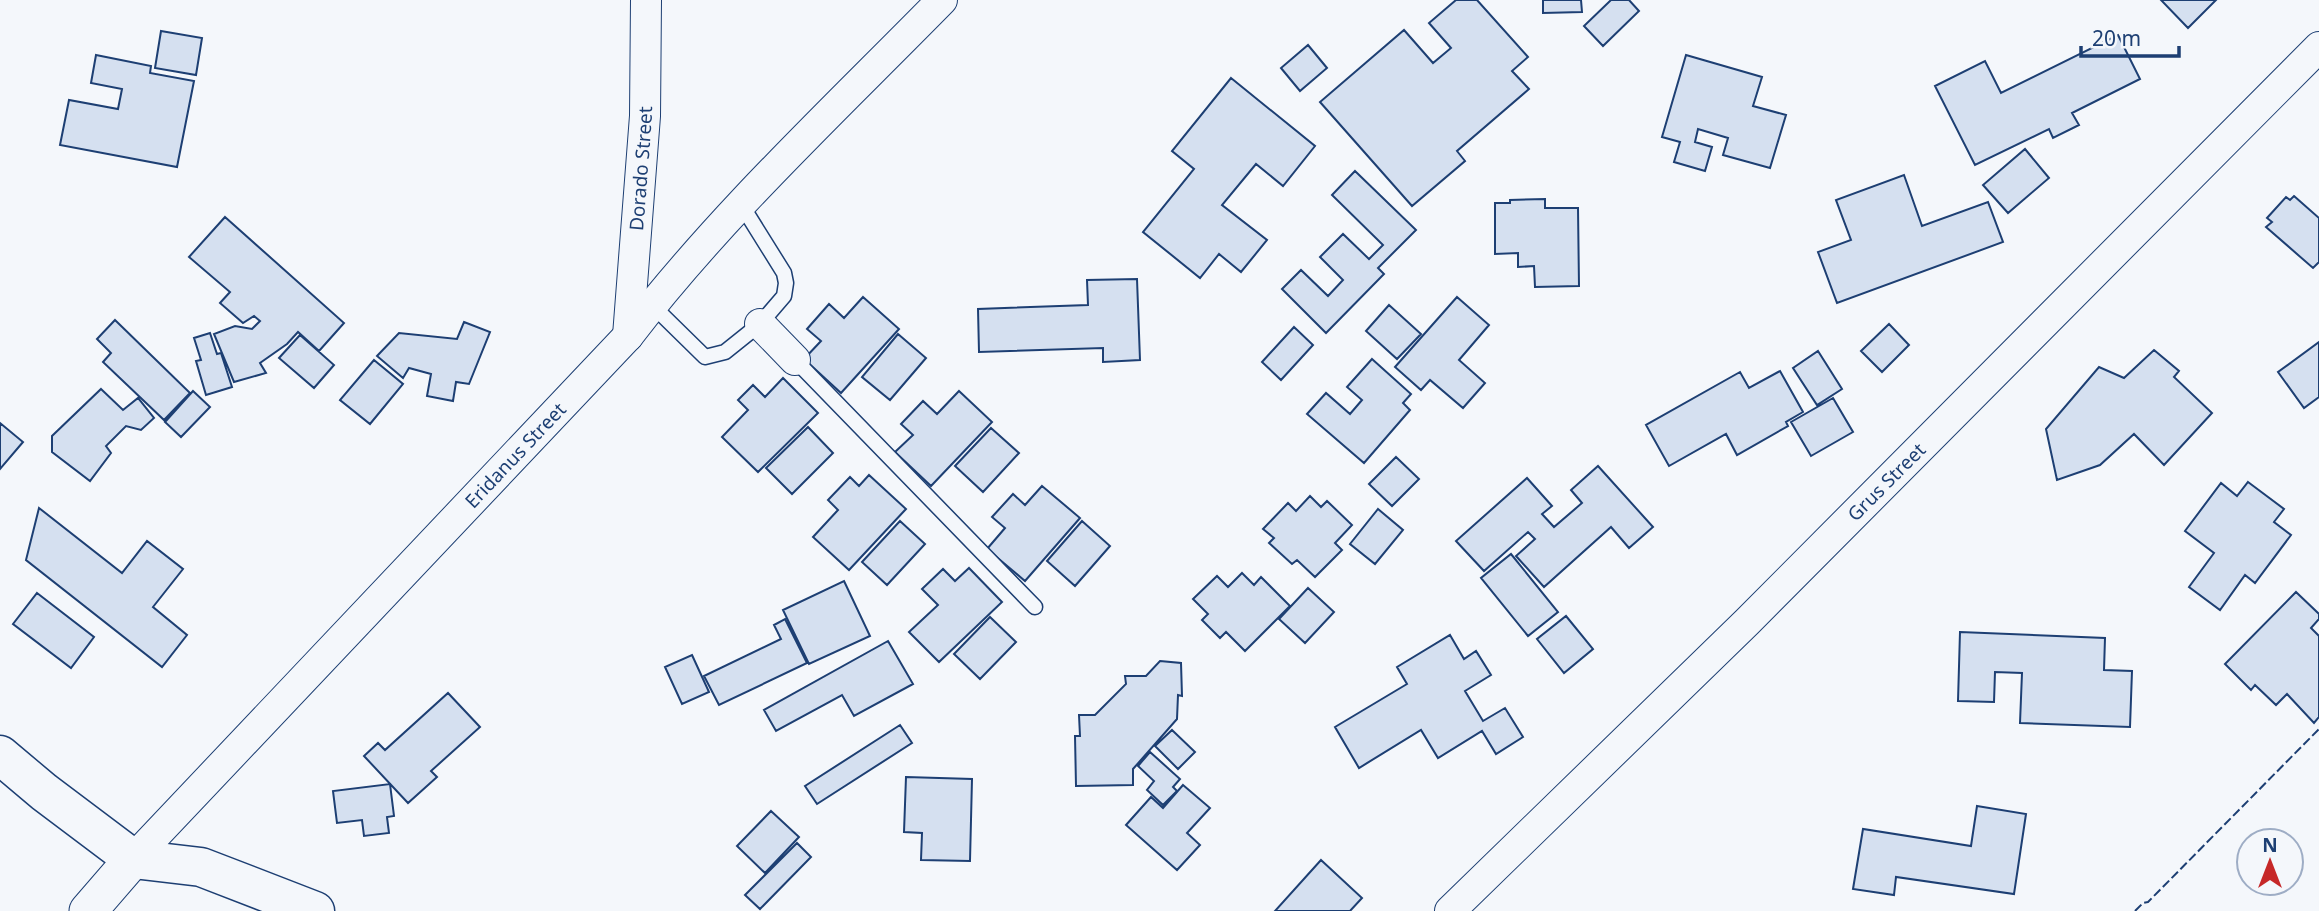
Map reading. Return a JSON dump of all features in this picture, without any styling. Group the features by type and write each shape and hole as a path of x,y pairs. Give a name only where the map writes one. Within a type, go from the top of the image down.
{"main road":[{"path":"0,755 133,859 201,867 315,911"}],"street":[{"name":"Dorado Street","path":"628,337 645,116 646,0"},
{"name":"Eridanus Street","path":"88,911 133,859 628,337 741,204 942,0"},
{"name":"Grus Street","path":"1450,911 1747,622 2319,47"},
{"path":"760,324 795,360"}],"lane":[{"path":"652,306 705,357 726,352 760,324 784,296 786,283 784,273 741,204"},
{"path":"795,360 1035,607"}],"building":[{"path":"1456,0 1477,0 1528,57 1512,71 1529,89 1457,151 1465,161 1412,206 1320,102 1404,30 1433,63 1451,48 1429,23"},
{"path":"1543,0 1581,0 1582,12 1543,13"},
{"path":"1611,0 1629,0 1639,11 1603,46 1584,26"},
{"path":"2161,0 2216,0 2188,28"},
{"path":"161,31 202,38 196,75 155,68"},
{"path":"2118,35 2140,79 2072,113 2079,125 2053,138 2049,129 1975,165 1935,86 1985,61 2001,93"},
{"path":"1308,45 1327,68 1300,91 1281,68"},
{"path":"96,55 151,66 150,73 194,81 177,167 60,145 69,100 118,109 122,89 91,83"},
{"path":"1686,55 1762,77 1753,106 1786,115 1770,168 1723,155 1728,138 1698,129 1695,142 1712,147 1705,171 1674,162 1680,142 1662,137"},
{"path":"1231,78 1315,146 1283,186 1256,164 1222,205 1267,240 1241,272 1219,254 1200,278 1143,232 1194,169 1172,151"},
{"path":"2025,149 2049,178 2008,213 1983,185"},
{"path":"1355,171 1416,230 1378,268 1384,274 1326,333 1282,289 1301,270 1328,296 1343,280 1320,257 1343,234 1369,259 1383,245 1332,195"},
{"path":"1904,175 1922,226 1988,202 2003,242 1837,303 1818,252 1851,240 1836,200"},
{"path":"2294,196 2319,218 2319,262 2313,268 2266,227 2272,222 2267,218 2286,197 2290,200"},
{"path":"1545,199 1545,208 1578,208 1579,286 1535,287 1534,266 1518,267 1518,253 1495,254 1495,203"},
{"path":"225,217 344,323 319,351 298,332 287,344 260,363 266,373 234,382 214,334 235,326 252,329 260,321 254,316 243,323 220,303 230,292 189,257"},
{"path":"1137,279 1140,360 1103,362 1103,348 979,352 978,309 1088,305 1087,280"},
{"path":"863,297 899,329 841,393 804,359 821,341 807,329 829,304 844,318"},
{"path":"1457,297 1489,325 1459,360 1485,383 1463,408 1430,380 1421,390 1395,367"},
{"path":"1389,305 1421,334 1397,359 1366,331"},
{"path":"115,320 190,393 164,420 103,362 111,353 97,339"},
{"path":"464,322 490,332 469,384 456,382 453,401 427,396 431,374 409,368 403,378 377,356 399,333 457,339"},
{"path":"1889,324 1909,345 1882,372 1861,351"},
{"path":"1294,327 1313,345 1281,380 1262,362"},
{"path":"210,333 217,354 221,353 232,387 206,395 196,361 201,360 194,338"},
{"path":"898,334 926,358 890,400 862,377"},
{"path":"300,335 334,365 314,388 279,358"},
{"path":"2319,342 2319,397 2304,408 2278,372"},
{"path":"2154,350 2179,371 2174,377 2212,413 2164,465 2134,434 2100,465 2057,480 2046,429 2099,367 2124,378"},
{"path":"1818,351 1842,389 1817,405 1793,368"},
{"path":"1372,359 1411,394 1403,403 1410,410 1364,463 1307,414 1326,393 1350,414 1362,400 1347,387"},
{"path":"374,360 403,384 370,424 340,400"},
{"path":"1780,371 1803,412 1786,422 1788,426 1737,455 1726,434 1669,466 1646,425 1740,372 1749,388"},
{"path":"783,378 818,413 758,472 722,437 748,410 738,400 753,385 765,397"},
{"path":"101,389 123,410 138,398 154,418 141,430 126,426 106,446 111,453 90,481 52,452 52,436"},
{"path":"193,391 210,407 181,437 165,422"},
{"path":"959,391 992,422 931,486 895,452 913,435 901,424 923,401 937,414"},
{"path":"1833,398 1853,432 1811,456 1791,422"},
{"path":"0,423 23,442 0,469"},
{"path":"808,427 833,453 792,494 766,468"},
{"path":"991,428 1019,453 983,492 955,466"},
{"path":"1396,457 1419,479 1392,506 1369,484"},
{"path":"1598,466 1653,527 1629,548 1611,527 1544,587 1516,556 1535,539 1528,532 1484,571 1456,541 1527,478 1552,506 1542,514 1554,527 1582,503 1571,490"},
{"path":"869,475 906,509 849,570 813,537 838,510 828,500 850,477 859,486"},
{"path":"2248,482 2284,509 2274,522 2291,535 2255,583 2245,575 2220,610 2189,587 2214,553 2185,531 2221,483 2237,496"},
{"path":"1042,486 1080,518 1025,581 987,549 1005,528 992,517 1013,494 1025,505"},
{"path":"1310,496 1321,507 1327,501 1352,525 1335,543 1342,550 1315,577 1297,560 1292,564 1269,543 1274,538 1263,529 1288,503 1296,511"},
{"path":"39,508 122,573 147,541 183,569 153,607 187,635 162,667 26,560"},
{"path":"1378,509 1403,530 1375,564 1350,544"},
{"path":"900,521 925,544 887,585 862,562"},
{"path":"1082,521 1110,546 1075,586 1047,561"},
{"path":"1511,554 1558,612 1528,636 1481,578"},
{"path":"969,568 1002,602 939,662 909,632 938,605 922,589 943,569 955,581"},
{"path":"1242,573 1254,585 1261,577 1290,606 1245,651 1226,632 1220,638 1202,620 1208,614 1193,599 1217,576 1228,587"},
{"path":"844,581 870,636 809,664 783,610"},
{"path":"1308,588 1334,612 1305,643 1279,619"},
{"path":"2296,592 2319,614 2319,619 2311,628 2319,636 2319,717 2314,723 2287,694 2276,705 2255,685 2251,690 2225,664"},
{"path":"37,593 94,637 71,668 13,624"},
{"path":"1566,616 1593,649 1564,673 1537,639"},
{"path":"990,617 1016,642 980,679 954,654"},
{"path":"785,619 807,663 719,705 704,676 781,639 774,625"},
{"path":"1960,632 2105,638 2104,670 2132,671 2130,727 2020,723 2022,673 1995,672 1994,702 1958,701"},
{"path":"1450,635 1464,659 1476,651 1491,675 1465,691 1483,721 1505,708 1523,737 1496,754 1482,731 1438,758 1421,730 1359,768 1335,727 1407,684 1397,667"},
{"path":"888,641 913,684 854,716 842,695 776,731 764,710"},
{"path":"692,655 709,692 682,704 665,667"},
{"path":"1160,661 1181,663 1182,696 1178,695 1177,719 1133,769 1133,785 1076,786 1075,736 1080,736 1079,715 1095,715 1126,684 1125,676 1146,676"},
{"path":"448,693 480,727 431,771 437,777 408,803 364,756 378,743 385,750"},
{"path":"900,725 912,743 817,804 805,786"},
{"path":"1172,730 1195,752 1178,769 1155,746"},
{"path":"1150,752 1180,779 1173,787 1177,791 1163,805 1147,790 1154,781 1138,766"},
{"path":"906,777 972,779 970,861 921,860 922,833 904,832"},
{"path":"390,784 394,816 387,817 389,833 364,836 362,820 337,823 333,791"},
{"path":"1183,785 1210,808 1187,833 1200,845 1177,870 1126,825 1151,797 1163,808"},
{"path":"1977,806 2026,814 2014,894 1896,877 1894,895 1853,889 1863,829 1971,846"},
{"path":"771,811 799,837 765,873 737,846"},
{"path":"797,843 811,857 760,909 745,895"},
{"path":"1321,860 1362,898 1350,911 1275,911"}],"fence":[{"path":"2135,911 2148,902 2319,729"}]}
